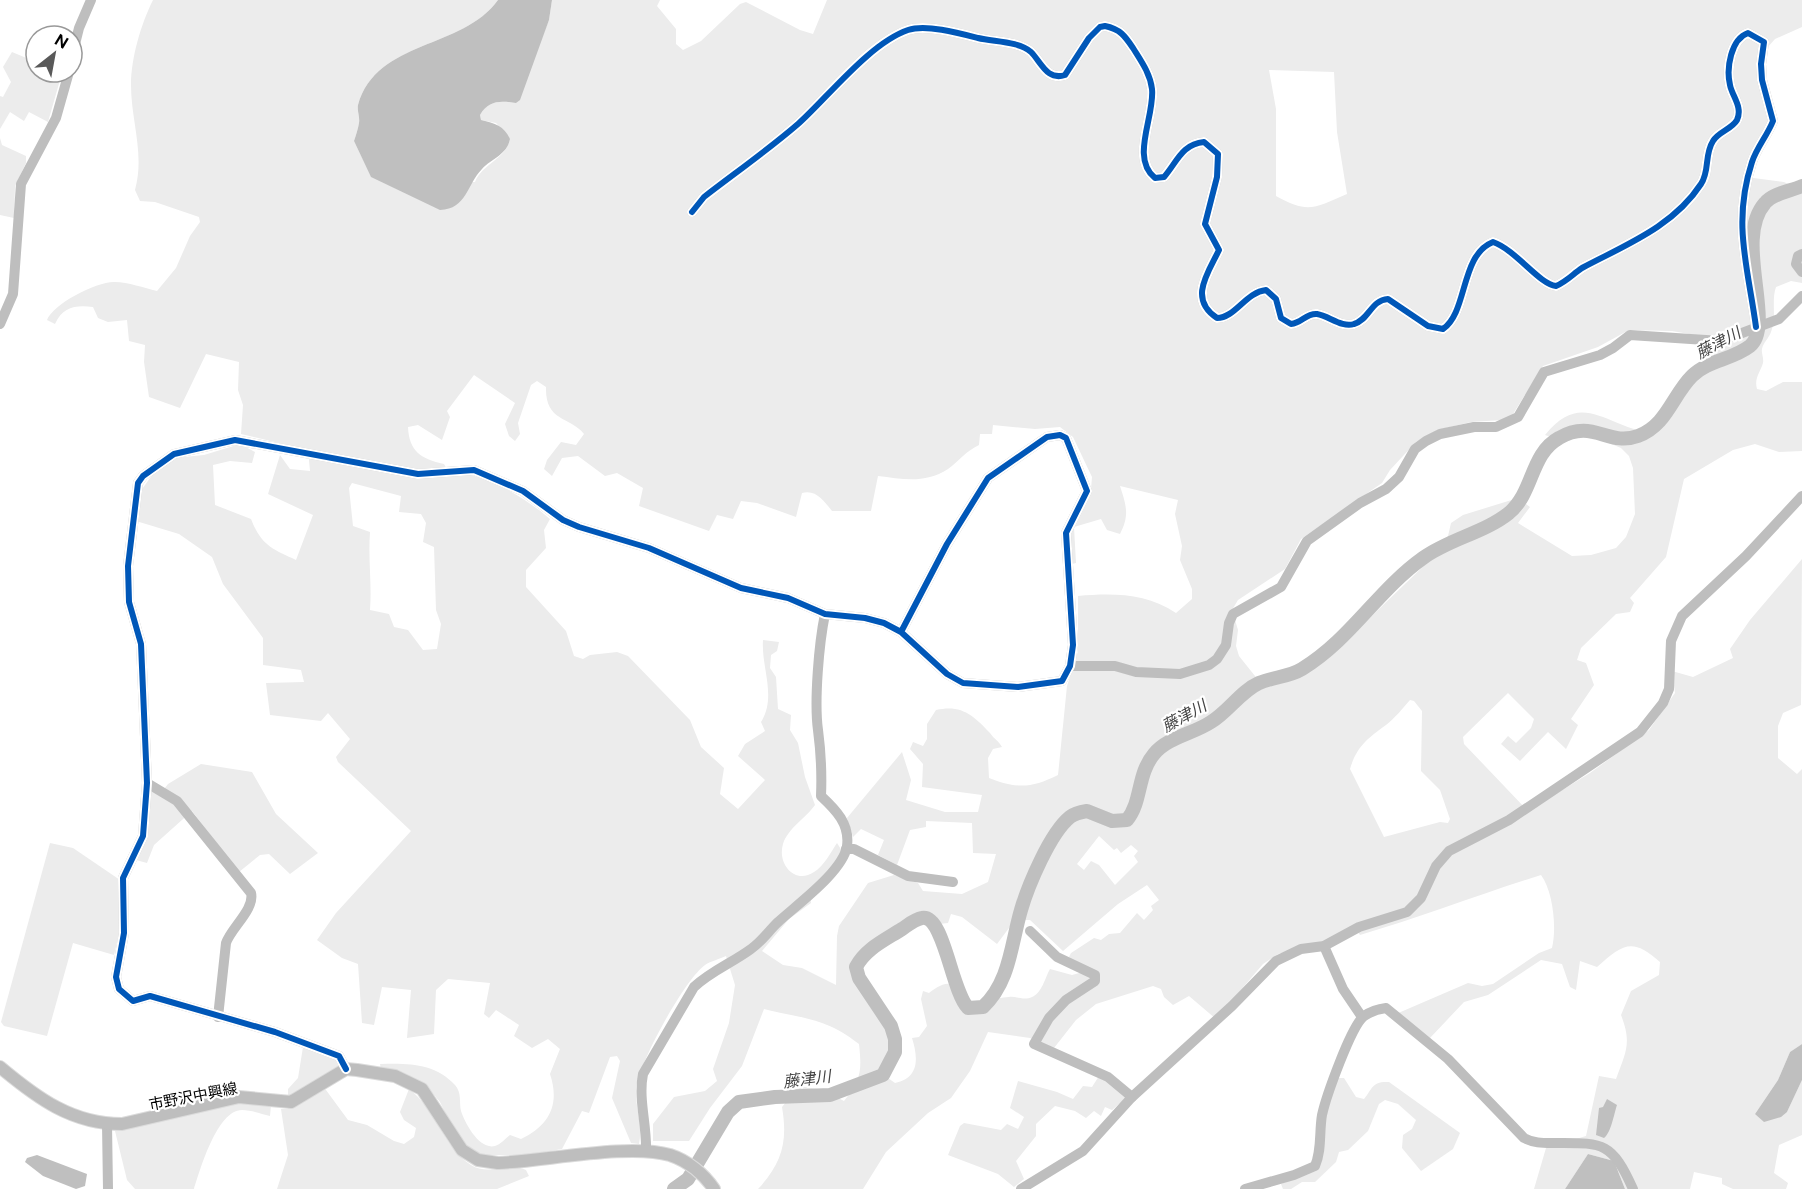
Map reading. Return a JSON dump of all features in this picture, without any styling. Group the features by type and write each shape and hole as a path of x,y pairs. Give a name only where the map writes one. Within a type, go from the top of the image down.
{"main road":[{"name":"市野沢中興線","path":"0,1067 48,1105 107,1124 122,1124 239,1097 291,1102 346,1070"},
{"path":"346,1070 394,1076 422,1089 434,1104 454,1141 470,1155 488,1163 646,1151 680,1160 710,1184"}],"street":[{"path":"81,24 91,0"},
{"path":"692,212 704,197 797,125 876,49 909,30 929,26 953,34 1022,46 1032,53 1046,71 1060,76 1065,75 1095,31 1105,26 1124,34 1148,71 1152,93 1145,161 1150,174 1155,178 1164,177 1180,154 1197,142 1204,142 1218,154 1217,177 1205,224 1219,250 1201,291 1202,302 1210,314 1217,318 1225,317 1254,293 1266,290 1276,299 1281,318 1291,324 1315,314 1330,317 1344,325 1353,324 1362,320 1373,305 1388,298 1428,326 1443,329 1452,318 1470,270 1486,245 1493,242 1499,244 1519,257 1545,282 1556,286 1579,270 1644,237 1681,209 1707,174 1708,153 1713,140 1736,122 1739,112 1730,86 1728,68 1737,42 1742,35 1748,33 1764,42 1762,80 1773,122 1752,161 1740,219 1756,327"},
{"path":"0,324 10,303 14,286 21,184 56,118 66,84"},
{"path":"1802,254 1798,256 1796,264 1802,272"},
{"path":"1070,666 1115,666 1136,672 1180,674 1209,665 1217,659 1226,645 1229,623 1233,614 1281,587 1307,541 1360,502 1386,489 1399,477 1415,449 1426,441 1440,434 1474,427 1496,427 1518,417 1544,372 1600,355 1630,335 1709,342 1736,336 1779,319 1802,296"},
{"path":"346,1070 339,1056 275,1032 150,996 133,1001 119,989 117,977 124,933 123,878 143,836 147,783 141,644 129,602 128,566 138,483 143,476 174,454 235,440 418,474 474,470 523,490 563,520 649,548 741,588 788,598 825,614 865,618 884,623 901,632 946,674 971,685 1018,687 1062,681 1070,666 1073,645 1066,533 1087,491 1070,446 1060,435 1047,437 988,478 942,552 901,632"},
{"path":"1021,1189 1083,1151 1132,1097 1232,1006 1268,967 1301,949 1324,946 1359,927 1407,912 1421,898 1436,866 1449,850 1509,820 1640,732 1663,702 1669,689 1671,641 1682,616 1746,556 1802,496"},
{"path":"646,1151 647,1129 641,1085 643,1074 694,987 705,976 753,948 837,866 846,849 844,823 837,810 821,796 822,758 817,729 819,648 825,614"},
{"path":"147,783 177,801 251,893 250,904 230,932 226,943 218,1017"},
{"path":"846,849 854,849 908,876 953,882"},
{"path":"1030,931 1057,957 1095,975 1095,981 1066,1000 1049,1018 1034,1044 1108,1077 1132,1097"},
{"path":"1324,946 1343,989 1362,1017"},
{"path":"1245,1189 1301,1173 1315,1166 1319,1158 1322,1115 1343,1054 1362,1017 1386,1008 1448,1059 1528,1141 1586,1143 1607,1148 1616,1156 1633,1189"},
{"path":"107,1124 108,1189"}],"shaded area":[{"path":"153,0 498,0 482,16 464,28 401,56 383,68 368,84 358,105 359,123 354,141 371,176 475,182 483,170 504,151 510,139 496,123 481,120 480,115 491,104 516,103 549,20 552,0 660,0 657,6 676,29 676,44 683,50 701,41 740,4 746,2 800,30 813,34 827,0 1802,0 1802,27 1775,39 1767,48 1760,49 1771,120 1746,177 1784,182 1792,186 1802,180 1802,283 1791,281 1776,287 1773,326 1763,347 1763,363 1756,382 1757,389 1766,391 1783,382 1802,382 1802,451 1779,452 1755,444 1733,450 1684,479 1666,557 1630,598 1634,603 1630,612 1616,614 1581,648 1577,660 1586,663 1594,685 1571,719 1578,725 1566,749 1548,732 1520,761 1501,744 1508,736 1516,743 1531,728 1534,719 1508,693 1463,737 1464,744 1528,811 1590,773 1649,730 1675,693 1672,671 1693,677 1733,658 1730,649 1750,620 1802,559 1801,705 1783,713 1778,726 1778,758 1797,774 1802,769 1802,1044 1790,1052 1778,1080 1755,1114 1787,1112 1802,1080 1802,1135 1779,1145 1774,1173 1788,1183 1786,1189 1733,1189 1722,1184 1722,1178 1694,1172 1690,1189 1625,1189 1614,1161 1588,1154 1565,1189 1534,1189 1546,1148 1586,1136 1599,1076 1616,1079 1623,1062 1627,1040 1621,1015 1631,991 1659,975 1660,962 1642,949 1628,947 1621,949 1597,967 1580,961 1576,990 1570,987 1562,964 1541,960 1488,995 1464,1002 1430,1038 1396,1014 1468,983 1482,986 1493,984 1539,953 1552,948 1553,910 1541,875 1360,935 1353,926 1330,939 1278,954 1263,964 1216,1019 1189,996 1173,1005 1164,997 1161,989 1153,986 1096,1004 1076,1020 1054,1048 1030,1038 988,1032 970,1071 951,1098 928,1113 886,1152 863,1189 758,1189 778,1161 784,1131 782,1107 799,1086 823,1090 844,1101 859,1075 859,1044 835,1029 802,1017 764,1009 742,1066 710,1108 689,1141 653,1141 653,1124 674,1097 705,1091 717,1081 713,1069 729,1023 735,985 726,956 705,965 696,973 653,1042 636,1089 639,1144 631,1143 612,1098 620,1061 617,1056 610,1057 589,1113 582,1111 562,1149 526,1155 477,1155 458,1139 440,1102 426,1085 406,1075 381,1069 380,1064 420,1066 439,1072 457,1088 461,1111 473,1134 484,1144 495,1146 510,1135 521,1139 546,1120 554,1095 550,1074 560,1049 548,1039 532,1048 514,1036 519,1025 496,1010 489,1018 484,1014 490,983 448,979 436,990 434,1034 407,1038 411,990 382,987 374,1025 362,1023 358,964 342,958 317,940 336,913 411,831 338,762 336,757 350,739 328,713 321,721 270,715 266,683 304,682 301,670 263,665 263,638 223,584 212,557 179,534 136,521 140,492 155,471 174,458 204,455 240,444 255,452 252,463 230,461 213,465 215,505 251,519 259,535 268,545 296,560 313,515 268,494 280,455 290,469 310,471 308,450 241,434 243,405 238,390 239,362 206,354 180,408 149,397 144,362 145,345 129,341 127,320 108,322 98,318 93,307 81,306 70,308 58,318 55,324 47,320 66,301 98,285 125,283 157,291 176,268 190,236 200,222 199,217 155,202 140,201 135,190 139,163 131,75 141,30","holes":["1269,70 1334,72 1337,132 1347,194 1312,207 1296,205 1276,196 1276,109","1629,330 1672,331 1707,337 1700,364 1688,389 1652,432 1637,430 1584,412 1572,414 1559,421 1545,435 1566,442 1585,433 1621,448 1629,456 1633,468 1635,514 1626,537 1616,548 1591,555 1572,556 1518,523 1530,507 1518,498 1463,515 1451,523 1448,536 1432,558 1329,657 1294,678 1263,686 1239,656 1236,646 1238,630 1232,610 1238,600 1285,569 1301,539 1382,483 1390,470 1416,442 1437,430 1471,422 1502,420 1513,414 1543,366 1598,347","474,375 515,403 505,424 509,436 515,441 520,434 518,423 531,385 537,381 546,387 549,407 554,413 584,434 576,445 561,442 547,460 544,469 552,476 562,458 578,456 605,476 617,473 643,488 639,506 709,531 717,515 733,519 741,501 757,503 796,517 802,493 807,492 816,494 832,511 871,511 878,476 922,479 939,474 979,445 980,434 992,434 993,425 1035,429 1060,427 1073,437 1092,477 1091,489 1069,535 1072,564 1076,563 1074,527 1101,519 1107,530 1120,534 1126,510 1120,486 1178,500 1175,514 1182,546 1180,560 1192,589 1192,599 1176,613 1165,606 1141,598 1104,595 1078,596 1078,651 1067,686 1058,775 1049,779 1024,786 989,778 988,758 993,749 1002,747 999,743 967,713 953,709 936,710 927,724 927,739 923,746 913,742 910,749 923,764 922,787 982,795 978,812 945,812 906,800 911,780 902,752 847,818 853,837 861,829 884,840 878,855 897,865 910,830 926,827 926,821 972,823 973,853 996,854 988,882 962,894 923,891 918,883 894,875 868,883 839,926 836,985 802,968 783,965 762,951 789,919 811,903 809,890 834,865 842,851 837,843 821,866 814,872 800,876 789,870 783,859 785,838 815,805 805,777 798,743 790,730 791,715 778,709 776,677 770,668 771,655 777,651 779,642 763,640 768,692 766,712 761,722 765,731 745,744 738,756 765,780 738,809 720,794 724,768 701,747 690,720 628,656 617,652 590,655 583,659 574,656 566,631 526,587 526,570 546,548 544,530 550,519 523,499 491,481 470,475 451,476 444,464 423,456 414,448 408,427 418,425 442,440 450,417 447,411","352,483 401,496 399,512 421,514 426,523 423,542 434,547 436,610 441,624 437,649 423,650 408,630 394,627 389,614 370,610 370,532 353,526 349,488","1410,700 1414,701 1422,711 1421,771 1440,790 1450,819 1448,823 1440,822 1384,837 1350,769 1356,754 1364,744","1099,836 1114,850 1117,848 1121,853 1131,845 1138,851 1134,856 1138,862 1115,885 1099,865 1091,861 1084,870 1077,864","1147,885 1159,900 1151,906 1153,910 1144,920 1137,913 1120,933 1109,934 1101,940 1094,938 1071,953 1069,957 1083,972 1072,975 1050,969 1041,989 1032,997 1026,999 1009,997 974,1003 964,994 959,984 954,983 942,985 929,993 923,991 921,999 927,1026 919,1037 912,1038 916,1059 913,1072 909,1077 895,1083 881,1073 889,1059 890,1034 880,1010 855,975 858,960 874,943 917,917 923,915 933,917 939,924 948,923 951,914 962,917 997,944 1015,920 1030,920 1063,951 1118,904"]},
{"path":"498,0 552,0 549,20 520,100 516,103 491,104 480,115 481,120 495,124 505,131 510,139 506,149 482,169 461,201 449,209 440,210 371,177 354,141 359,123 358,105 368,84 383,68 401,56 464,28 482,16"},
{"path":"12,52 24,57 24,84 59,84 48,122 29,112 24,121 10,112 0,129 0,96 3,97 11,82 3,67"},
{"path":"0,138 2,145 26,156 26,163 15,186 14,218 0,215"},
{"path":"201,764 252,772 276,814 318,853 290,874 269,854 260,855 239,872 192,811 154,845 147,863 136,860 147,791 161,793 168,784"},
{"path":"50,843 73,848 120,880 120,930 114,955 73,943 47,1036 4,1026 1,1022"},
{"path":"1802,1044 1802,1080 1787,1112 1781,1117 1764,1122 1755,1114 1778,1080 1790,1052"},
{"path":"303,1047 335,1058 339,1067 316,1083 326,1090 348,1120 367,1125 394,1141 404,1144 414,1137 416,1128 404,1120 400,1112 409,1089 426,1107 453,1148 471,1165 484,1169 519,1168 526,1170 529,1176 497,1189 277,1189 288,1155 281,1109 288,1109 288,1089 298,1078"},
{"path":"1099,1076 1127,1097 1112,1110 1105,1107 1101,1116 1094,1111 1086,1118 1075,1111 1055,1106 1036,1124 1036,1136 1016,1161 1024,1179 1014,1187 998,1174 948,1155 960,1126 964,1123 1001,1130 1007,1124 1018,1129 1024,1117 1010,1108 1018,1081 1073,1099 1083,1086 1092,1087"},
{"path":"1338,1078 1344,1078 1356,1097 1364,1099 1376,1084 1389,1082 1460,1133 1453,1149 1421,1171 1402,1148 1403,1135 1412,1129 1416,1120 1398,1104 1385,1100 1379,1104 1368,1131 1348,1150 1339,1152 1336,1162 1315,1182 1302,1182 1291,1189 1283,1189 1281,1184 1314,1170 1325,1116"},
{"path":"1607,1099 1617,1105 1610,1128 1604,1138 1596,1135 1599,1108 1603,1107"},
{"path":"241,1100 271,1105 270,1116 242,1110 233,1113 225,1120 211,1142 194,1189 135,1189 127,1180 115,1131"},
{"path":"1588,1154 1614,1161 1625,1189 1565,1189"},
{"path":"37,1155 87,1174 85,1186 76,1189 43,1176 25,1162 27,1158"}],"waterway":[{"name":"藤津川","path":"674,1189 688,1179 728,1112 739,1102 775,1097 830,1095 883,1075 895,1052 895,1039 891,1026 859,978 856,967 870,950 914,921 922,918 930,920 942,940 962,999 968,1008 983,1007 992,997 1004,974 1021,910 1034,874 1055,835 1070,817 1087,811 1112,821 1127,820 1135,805 1145,770 1160,748 1211,722 1240,696 1259,683 1302,669 1335,644 1392,585 1423,558 1433,551 1489,526 1509,513 1523,495 1542,454 1559,438 1581,431 1591,431 1618,438 1638,436 1656,425 1685,384 1698,371 1750,346 1757,335 1759,319 1753,258 1756,219 1768,200 1802,186"}],"cycle path":[{"path":"692,212 704,197 798,124 864,58 879,46 908,30 915,28 943,30 1026,48 1045,70 1059,76 1065,75 1089,38 1100,27 1105,26 1115,29 1125,37 1142,62 1149,78 1152,100 1145,136 1144,159 1148,170 1155,178 1164,177 1185,150 1196,143 1204,142 1218,154 1217,177 1205,224 1219,250 1203,286 1202,294 1208,311 1217,318 1223,317 1252,295 1266,290 1276,299 1281,318 1291,324 1317,314 1349,325 1359,322 1374,306 1388,299 1428,326 1443,329 1457,310 1475,259 1482,249 1493,242 1502,246 1549,284 1556,286 1582,268 1647,234 1677,212 1690,199 1704,179 1713,141 1732,126 1739,115 1730,85 1729,63 1737,41 1748,33 1764,42 1761,64 1762,80 1773,121 1752,162 1743,205 1742,225 1746,265 1756,327"},
{"path":"346,1069 339,1056 275,1032 150,996 133,1001 119,989 116,977 124,933 123,878 143,836 147,783 141,644 129,602 128,566 138,483 143,476 174,454 235,440 418,474 474,470 523,491 563,520 649,548 741,588 788,598 825,614 865,618 884,623 901,632 947,674 963,683 1018,687 1062,681 1070,666 1073,645 1066,533 1087,491 1066,438 1060,435 1047,437 988,478 947,544 901,632"}]}
